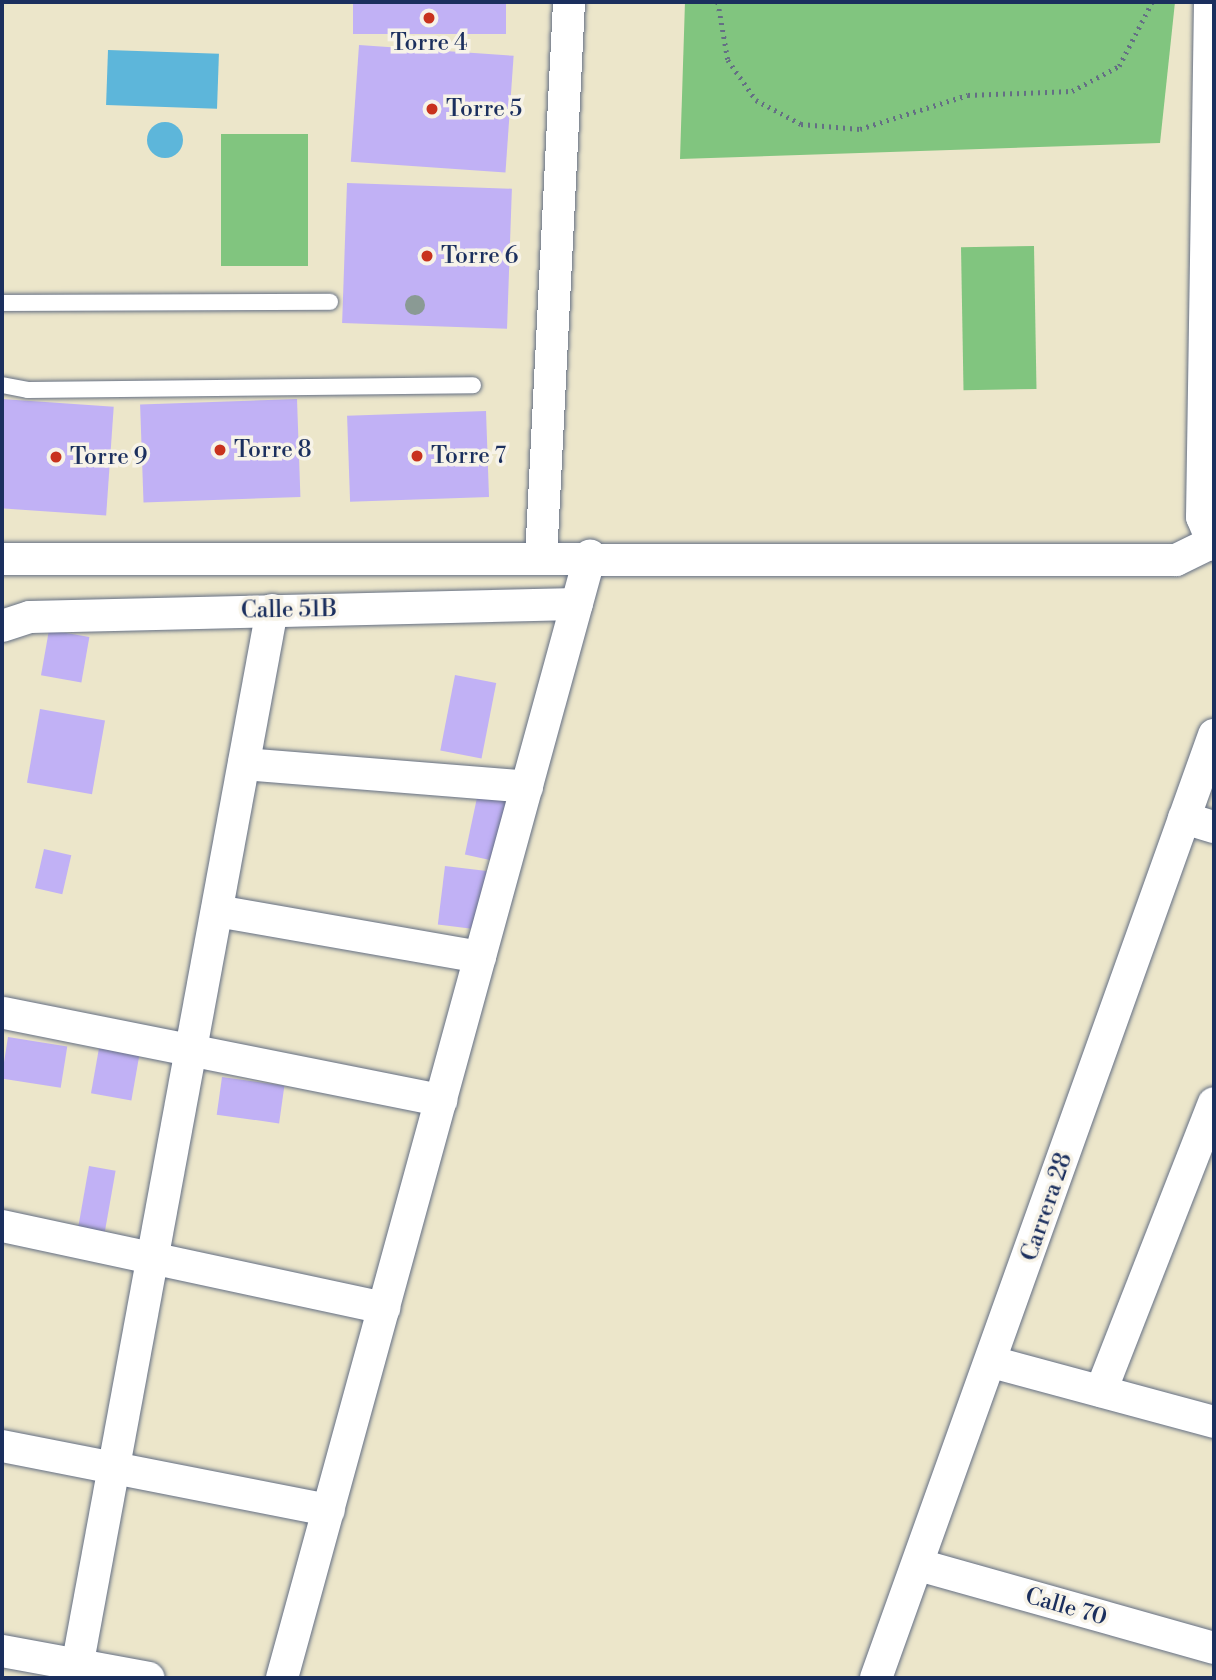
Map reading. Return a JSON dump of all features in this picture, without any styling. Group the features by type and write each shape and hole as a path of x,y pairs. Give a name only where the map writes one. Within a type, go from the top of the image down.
{"street":[{"path":"541,559 569,2"},
{"path":"2,559 541,559 590,556 1176,560 1212,544 1202,517 1210,2"},
{"path":"282,1678 590,556"},
{"name":"Calle 51B","path":"2,626 30,617 577,604"},
{"path":"77,1670 272,610"},
{"name":"Carrera 28","path":"876,1678 992,1362 1214,735"},
{"path":"244,764 527,787"},
{"path":"1184,818 1214,827"},
{"path":"217,911 481,957"},
{"path":"4,1013 441,1100"},
{"path":"1101,1391 1214,1103"},
{"path":"2,1226 384,1308"},
{"path":"992,1362 1214,1422"},
{"path":"2,1446 329,1510"},
{"name":"Calle 70","path":"919,1565 1214,1648"},
{"path":"2,1651 77,1670 149,1678"}],"lane":[{"path":"2,303 330,302"},
{"path":"2,385 28,390 473,385"}],"path":[{"path":"718,2 728,61 756,100 801,124 860,129 968,94 1072,90 1119,66 1152,2"}],"green space":[{"path":"685,2 1175,2 1160,143 680,159"},
{"path":"221,134 308,134 308,266 221,266"},
{"path":"1034,246 1036,389 964,390 961,247"}],"water":[{"path":"108,50 219,54 217,109 106,105"},
{"path":"165,122 177,128 183,140 177,152 165,158 153,152 147,140 153,128"}],"building":[{"name":"Torre 4","path":"353,2 506,2 506,34 353,34"},
{"name":"Torre 5","path":"359,45 514,56 505,173 351,162"},
{"name":"Torre 6","path":"347,183 512,189 507,329 342,323"},
{"name":"Torre 9","path":"2,399 114,407 106,516 2,508"},
{"name":"Torre 8","path":"297,399 300,497 144,502 140,404"},
{"name":"Torre 7","path":"486,411 489,497 350,502 347,416"},
{"path":"49,630 89,637 81,682 41,675"},
{"path":"455,675 496,683 482,759 440,751"},
{"path":"40,709 105,720 92,794 27,783"},
{"path":"478,793 506,799 493,861 465,855"},
{"path":"44,849 71,855 62,894 35,888"},
{"path":"445,866 487,871 479,930 438,925"},
{"path":"8,1037 67,1046 61,1088 2,1079"},
{"path":"99,1048 139,1055 131,1100 91,1093"},
{"path":"222,1077 284,1086 279,1123 217,1115"},
{"path":"89,1166 116,1171 104,1236 78,1231"}],"place":[{"name":"Torre 4","path":"429,18"},
{"name":"Torre 5","path":"432,109"},
{"name":"Torre 6","path":"427,256"},
{"name":"Torre 8","path":"220,450"},
{"name":"Torre 7","path":"417,456"},
{"name":"Torre 9","path":"56,457"}]}
